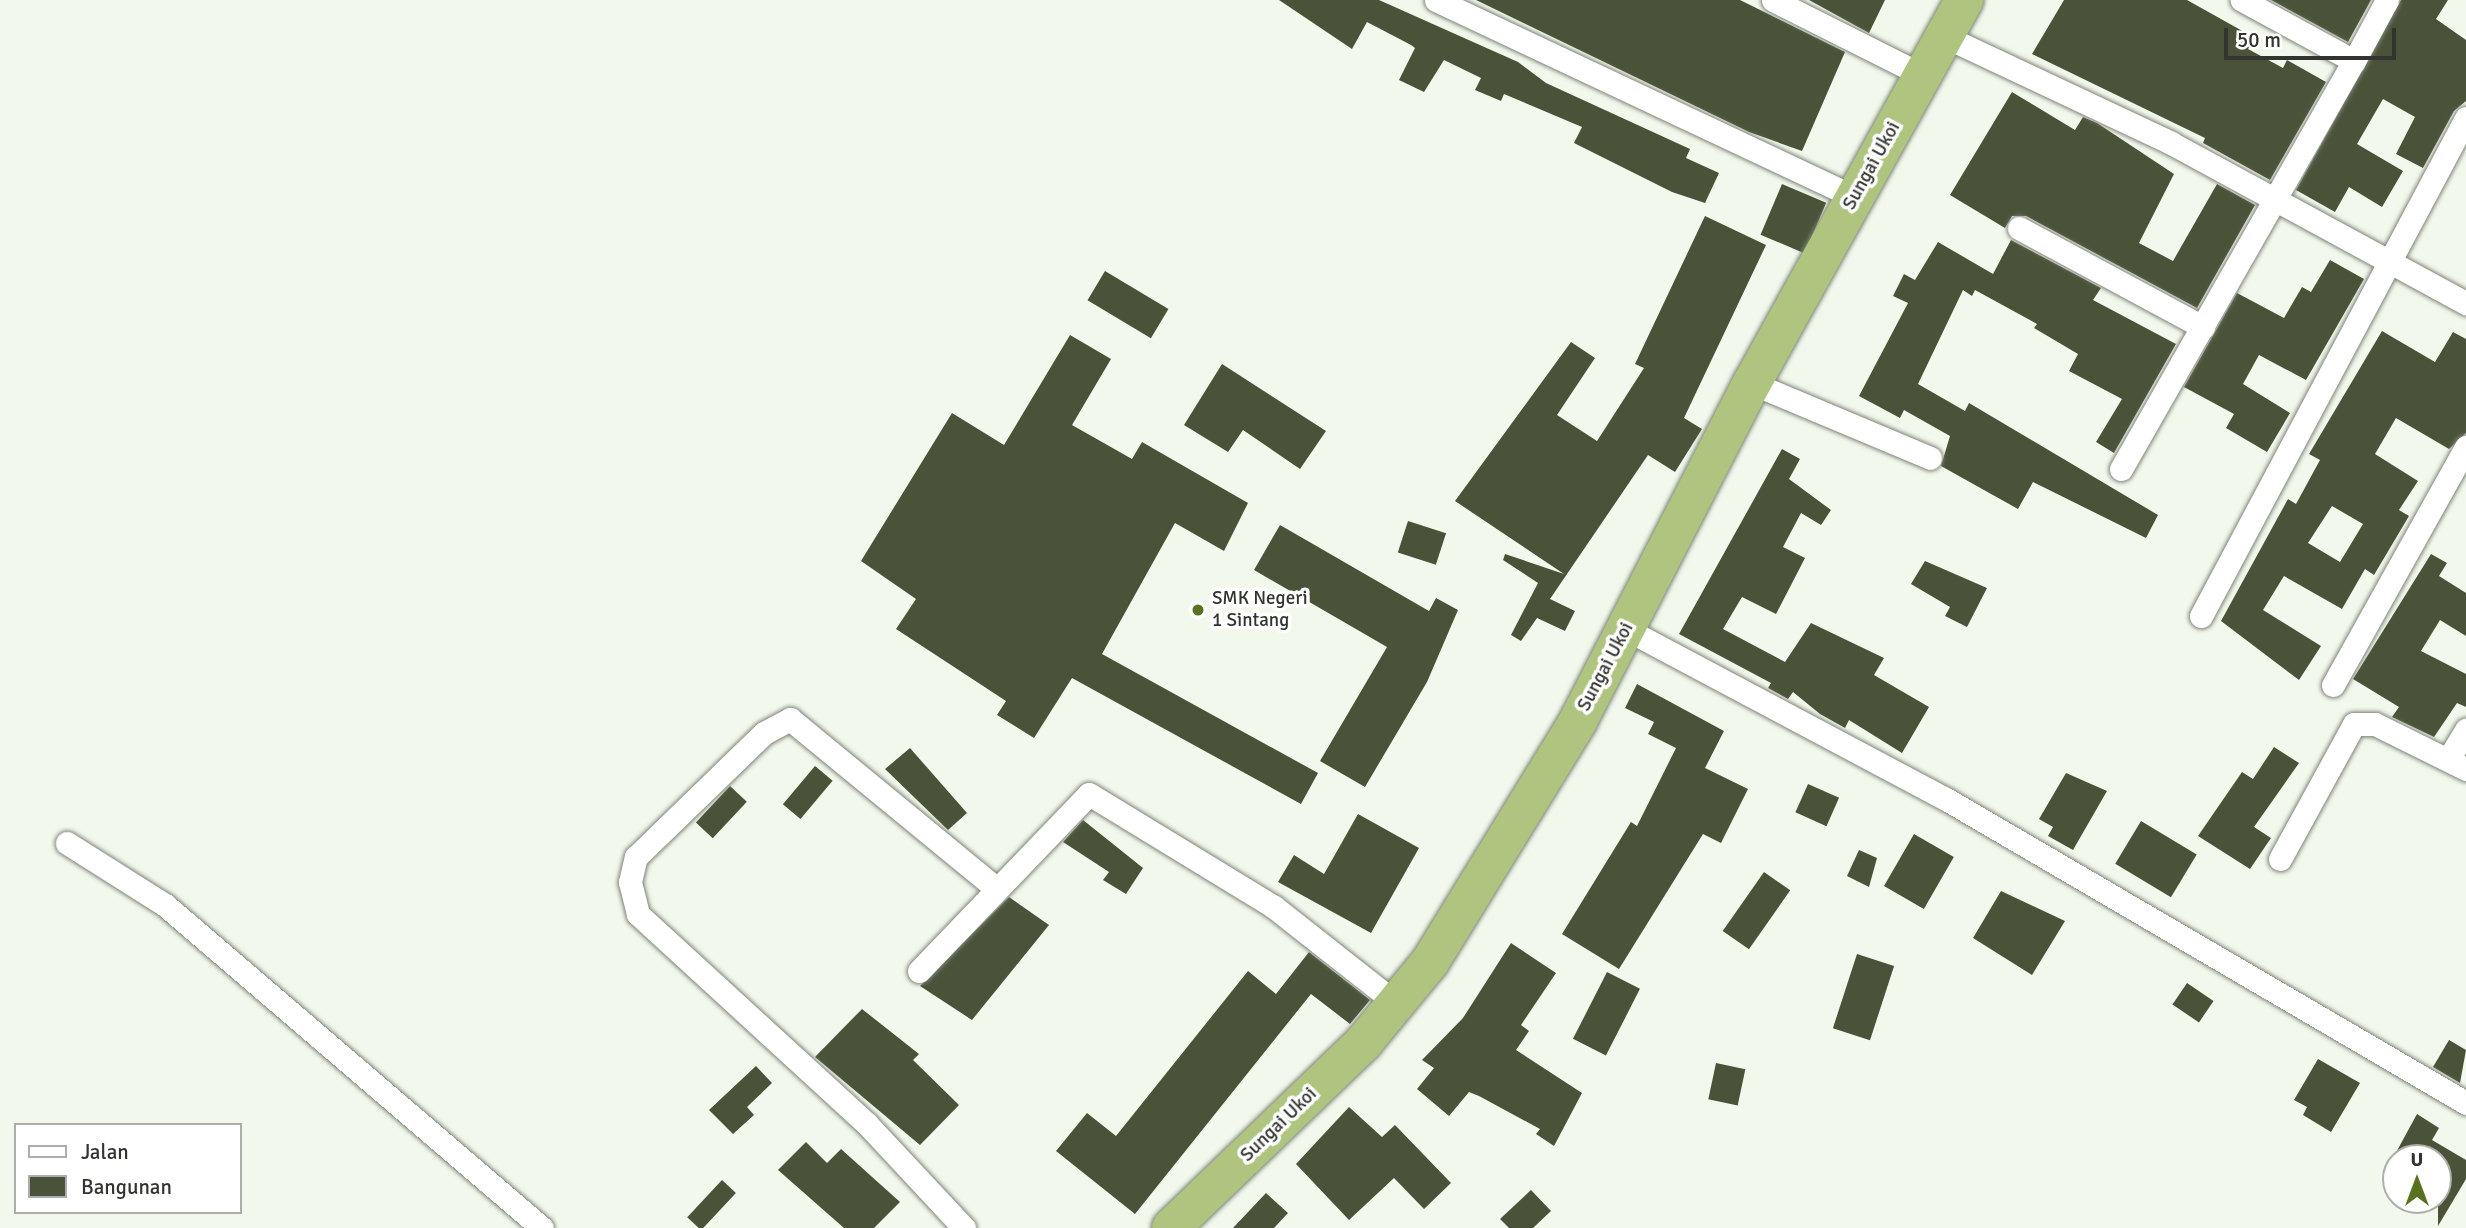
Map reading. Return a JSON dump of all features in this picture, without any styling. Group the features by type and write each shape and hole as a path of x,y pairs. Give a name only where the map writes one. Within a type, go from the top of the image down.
{"highway":[{"name":"Sungai Ukoi","path":"1171,1228 1364,1042 1430,962 1508,837 1626,629 1752,383 1964,0"}],"street":[{"path":"1436,0 1856,198"},
{"path":"1773,0 1922,75"},
{"path":"2242,0 2354,61"},
{"path":"2121,469 2387,0"},
{"path":"1944,36 2276,198 2466,303"},
{"path":"2201,616 2386,260 2466,118"},
{"path":"2019,228 2203,327"},
{"path":"1752,383 1930,458"},
{"path":"2333,685 2466,447"},
{"path":"1626,629 1945,799 2466,1103"},
{"path":"964,1228 867,1124 638,914 630,882 636,857 764,733 790,719 996,888"},
{"path":"2280,859 2354,724 2375,724 2458,763 2466,730"},
{"path":"919,971 1089,794 1274,907 1396,1003"},
{"path":"66,843 165,905 542,1228"}],"building":[{"path":"1279,0 1379,0 1518,62 1546,83 1690,149 1686,158 1719,173 1705,203 1672,192 1574,143 1582,127 1504,94 1501,101 1475,90 1481,78 1444,60 1424,92 1399,80 1415,48 1411,45 1367,22 1352,49"},
{"path":"1476,0 1740,0 1845,52 1802,151 1749,132"},
{"path":"1809,0 1885,0 1869,33"},
{"path":"2064,0 2187,0 2255,38 2248,49 2283,68 2287,60 2326,82 2270,180 2203,143 2205,138 2032,54"},
{"path":"2271,0 2371,0 2348,42"},
{"path":"2401,0 2448,0 2436,19 2466,40 2466,101 2454,111 2423,168 2396,154 2415,117 2383,99 2357,144 2403,171 2382,207 2349,187 2335,212 2296,190"},
{"path":"2012,92 2075,130 2083,117 2097,123 2174,174 2139,243 2173,261 2217,184 2255,205 2197,308 2026,216 2012,216 2005,228 1950,195"},
{"path":"1782,184 1826,203 1805,253 1761,235"},
{"path":"1705,216 1766,245 1684,418 1702,429 1675,472 1648,455 1550,599 1575,611 1565,631 1537,618 1521,641 1511,635 1538,583 1503,560 1505,554 1564,574 1455,501 1571,342 1595,358 1557,415 1597,441 1644,368 1635,364"},
{"path":"2011,240 2101,288 2093,300 2176,344 2114,453 2096,442 2122,399 2069,371 2078,354 2034,328 2037,324 1975,290 1972,296 1963,290 1918,384 1965,411 1969,403 2158,515 2146,538 2033,482 2018,509 1941,466 1950,436 1904,410 1900,418 1859,396 1908,303 1893,296 1904,274 1915,280 1938,242 1993,274"},
{"path":"2330,260 2364,279 2306,380 2259,355 2243,384 2290,413 2267,452 2226,428 2234,414 2184,387 2237,293 2284,318 2302,287 2311,292"},
{"path":"1105,271 1168,309 1151,338 1087,300"},
{"path":"2382,331 2435,362 2453,332 2466,339 2466,433 2449,449 2396,418 2375,454 2418,481 2399,510 2409,516 2374,575 2365,569 2342,609 2284,576 2263,610 2321,646 2299,680 2221,621 2288,499 2296,504 2320,460 2309,454","holes":["2332,506 2363,524 2340,562 2308,543"]},
{"path":"1070,335 1111,359 1072,425 1132,459 1142,442 1248,503 1224,551 1175,523 1102,654 1318,773 1301,804 1072,678 1034,738 997,715 1006,701 896,629 916,599 861,561 952,413 1004,445"},
{"path":"1222,364 1326,431 1300,469 1243,430 1228,452 1184,425"},
{"path":"1782,449 1800,459 1789,479 1831,510 1821,525 1801,513 1783,547 1805,558 1776,614 1742,597 1723,629 1785,662 1811,623 1884,658 1874,675 1929,707 1902,753 1849,720 1845,728 1820,714 1793,692 1788,699 1768,688 1771,683 1679,634"},
{"path":"1408,521 1446,533 1436,565 1398,552"},
{"path":"1280,525 1429,611 1436,598 1458,610 1427,682 1365,787 1320,761 1387,647 1254,570"},
{"path":"2431,554 2447,563 2439,576 2466,593 2466,636 2440,620 2421,651 2466,674 2466,707 2457,703 2434,737 2392,717 2399,707 2353,679"},
{"path":"1925,561 1987,588 1967,627 1945,616 1950,607 1911,584"},
{"path":"1637,684 1724,731 1705,768 1748,789 1721,843 1703,834 1619,969 1562,934 1631,822 1637,826 1676,748 1648,734 1654,722 1625,708"},
{"path":"2274,747 2299,763 2254,827 2271,838 2250,869 2198,836 2242,772 2253,779"},
{"path":"910,748 967,813 948,830 885,769"},
{"path":"815,766 833,781 800,819 783,804"},
{"path":"2066,773 2107,791 2073,850 2048,836 2053,827 2039,819"},
{"path":"1808,784 1839,798 1826,826 1795,812"},
{"path":"730,786 747,802 713,838 696,823"},
{"path":"1358,814 1419,848 1371,933 1278,882 1294,855 1324,874"},
{"path":"1083,820 1143,868 1126,894 1103,880 1109,872 1063,842"},
{"path":"2141,821 2197,854 2171,897 2115,864"},
{"path":"1914,834 1954,857 1924,909 1884,886"},
{"path":"1859,850 1877,858 1869,887 1847,876"},
{"path":"1764,872 1790,890 1749,949 1723,931"},
{"path":"2001,891 2065,921 2032,975 1973,938"},
{"path":"1009,897 1049,925 972,1020 920,986"},
{"path":"1511,943 1556,973 1521,1025 1529,1031 1516,1050 1582,1093 1554,1146 1536,1134 1540,1129 1479,1096 1469,1092 1449,1116 1417,1089 1434,1068 1422,1060 1463,1018"},
{"path":"1309,952 1370,1000 1350,1024 1311,994 1135,1214 1056,1151 1087,1113 1116,1136 1248,971 1276,994"},
{"path":"1857,954 1894,966 1870,1040 1833,1028"},
{"path":"1607,972 1640,989 1606,1056 1573,1039"},
{"path":"2187,983 2214,1001 2199,1022 2172,1005"},
{"path":"862,1009 919,1054 913,1060 959,1105 920,1145 815,1057"},
{"path":"2449,1040 2466,1050 2460,1083 2433,1067"},
{"path":"2318,1059 2360,1083 2331,1132 2303,1115 2307,1107 2294,1100"},
{"path":"1716,1063 1745,1069 1738,1105 1708,1099"},
{"path":"756,1066 772,1083 747,1107 754,1115 733,1134 709,1110"},
{"path":"1349,1107 1382,1137 1395,1125 1451,1183 1424,1209 1394,1178 1349,1220 1296,1164"},
{"path":"2417,1114 2439,1128 2432,1140 2439,1144 2401,1144"},
{"path":"806,1142 827,1163 841,1149 900,1202 874,1228 844,1228 778,1170"},
{"path":"2452,1152 2466,1160 2466,1179 2452,1202"},
{"path":"722,1180 736,1193 703,1228 699,1228 687,1217"},
{"path":"1531,1190 1551,1211 1533,1228 1509,1228 1500,1219"},
{"path":"1266,1193 1288,1213 1274,1228 1233,1228"},
{"path":"2438,1214 2445,1214 2438,1226"}],"place":[{"name":"SMK Negeri 1 Sintang","path":"1198,610"}]}
